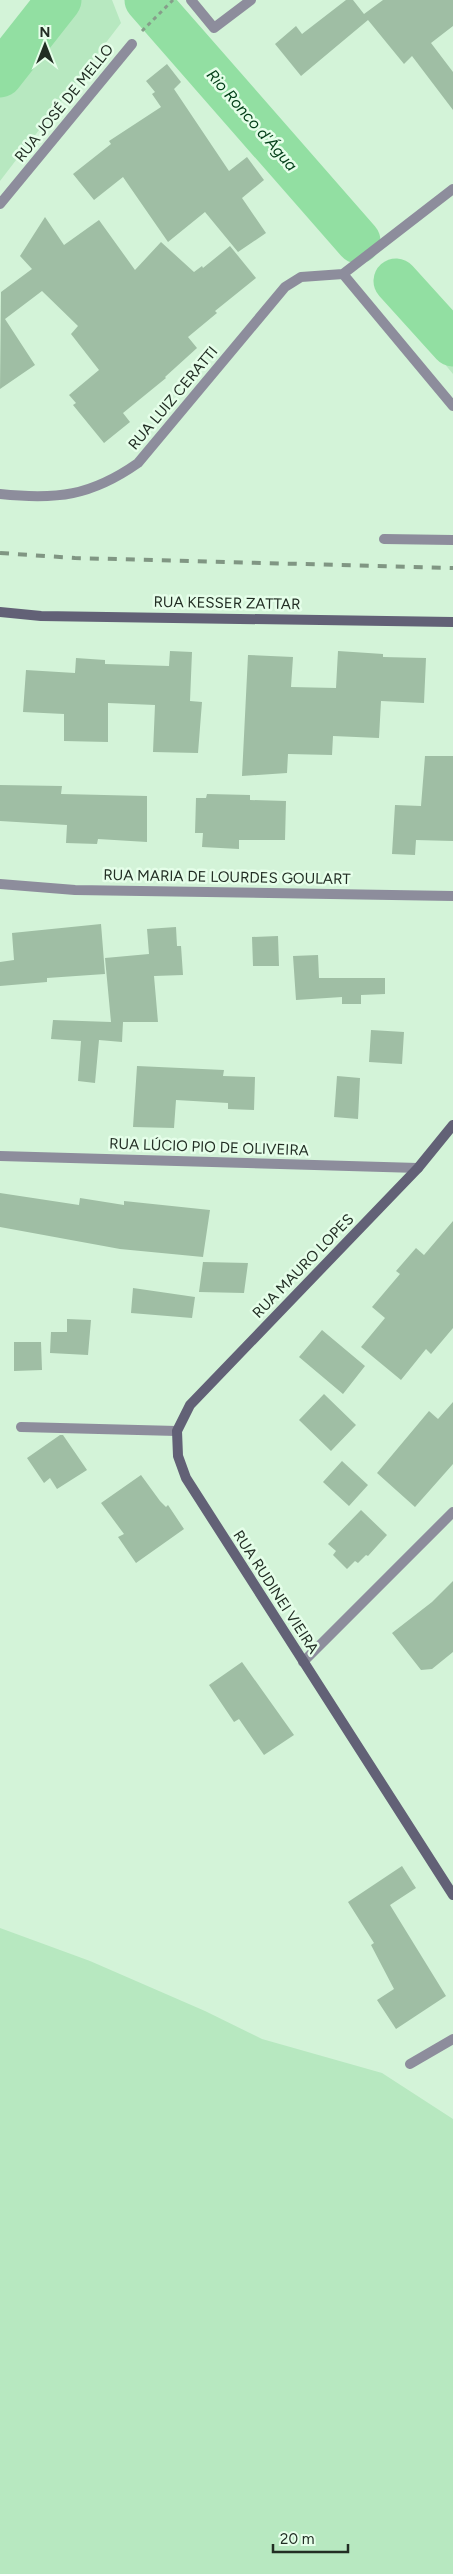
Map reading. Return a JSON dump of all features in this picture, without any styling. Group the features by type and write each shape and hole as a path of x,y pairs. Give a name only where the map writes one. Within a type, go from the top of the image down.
{"street":[{"path":"191,0 214,28 251,0"},
{"name":"RUA JOSÉ DE MELLO","path":"0,204 132,44"},
{"path":"453,189 343,274 453,406"},
{"name":"RUA LUIZ CERATTI","path":"0,494 58,497 85,491 114,480 138,463 285,287 301,277 343,274"},
{"path":"384,539 453,540"},
{"name":"RUA KESSER ZATTAR","path":"0,612 41,616 453,622"},
{"name":"RUA MARIA DE LOURDES GOULART","path":"0,884 75,890 453,896"},
{"name":"RUA MAURO LOPES","path":"177,1431 190,1405 418,1168 453,1125"},
{"name":"RUA LÚCIO PIO DE OLIVEIRA","path":"0,1156 418,1168"},
{"path":"21,1427 177,1431"},
{"name":"RUA RUDINEI VIEIRA","path":"177,1431 178,1456 186,1478 453,1895"},
{"path":"303,1662 453,1512"},
{"path":"410,2064 453,2039"}],"path":[{"path":"151,20 174,0"}],"green space":[{"path":"40,0 112,0 121,23 0,181 0,49"},
{"path":"421,295 453,330 453,374 414,327 396,301"},
{"path":"0,1928 90,1961 205,2011 262,2039 382,2073 453,2119 453,2574 0,2574"}],"building":[{"path":"346,0 353,0 364,14 383,0 453,0 453,26 431,43 453,72 453,110 412,56 404,64 368,20 301,76 275,44 296,26 302,34"},
{"path":"167,64 181,82 174,89 229,171 247,157 264,180 242,198 266,233 238,252 205,212 168,242 123,177 94,200 73,174 111,144 109,141 161,107 152,94 155,92 146,81"},
{"path":"45,217 64,245 99,220 135,270 161,242 194,272 202,266 203,268 230,246 256,278 215,311 217,313 188,337 197,348 166,378 123,413 130,422 104,443 73,405 76,403 69,395 99,370 71,334 78,326 42,291 5,319 35,365 0,389 1,292 32,269 20,256"},
{"path":"170,651 192,652 190,701 202,702 198,753 153,752 155,705 108,703 108,742 64,741 64,714 23,712 26,670 75,673 76,658 105,660 105,664 169,666"},
{"path":"338,651 383,654 383,657 426,658 424,703 381,701 379,738 333,736 332,755 288,754 287,773 242,776 248,655 293,657 291,687 336,688"},
{"path":"425,756 453,756 453,841 416,840 415,855 392,854 395,805 421,806"},
{"path":"0,785 62,786 61,794 147,796 147,842 98,839 97,844 66,843 67,825 0,821"},
{"path":"207,794 250,795 250,800 286,801 285,840 239,840 239,849 202,847 203,833 195,833 196,798 206,798"},
{"path":"101,924 105,974 47,978 47,982 0,986 0,962 14,960 12,933"},
{"path":"176,927 177,946 181,946 183,975 154,976 158,1022 123,1022 122,1042 99,1040 95,1083 78,1081 81,1041 51,1039 53,1020 111,1022 105,958 149,954 147,929"},
{"path":"278,936 279,966 253,966 252,937"},
{"path":"318,955 319,978 385,978 385,994 361,995 361,1004 342,1004 342,997 296,1000 293,956"},
{"path":"371,1030 404,1032 402,1064 369,1062"},
{"path":"137,1066 224,1070 223,1076 255,1077 254,1110 228,1109 228,1103 176,1100 174,1128 133,1127"},
{"path":"337,1076 360,1078 358,1119 334,1117"},
{"path":"0,1193 79,1205 80,1198 124,1205 124,1201 210,1210 203,1257 120,1249 0,1227"},
{"path":"453,1221 453,1328 431,1354 426,1349 401,1380 361,1347 385,1318 372,1307 400,1274 396,1271 416,1248 424,1255"},
{"path":"203,1262 248,1263 244,1293 199,1292"},
{"path":"133,1288 195,1297 192,1318 131,1313"},
{"path":"67,1319 91,1320 88,1355 50,1353 51,1332 67,1332"},
{"path":"322,1330 365,1366 343,1394 299,1357"},
{"path":"14,1342 41,1342 42,1370 14,1371"},
{"path":"324,1394 356,1425 331,1451 299,1420"},
{"path":"453,1402 453,1464 415,1507 377,1473 429,1411 438,1419"},
{"path":"60,1435 63,1435 87,1470 57,1489 50,1478 44,1483 27,1458"},
{"path":"342,1461 368,1485 349,1506 323,1482"},
{"path":"141,1475 160,1501 166,1507 168,1505 184,1529 136,1563 118,1537 124,1534 101,1503"},
{"path":"361,1510 387,1535 368,1556 366,1555 358,1563 355,1561 347,1569 333,1555 336,1551 328,1544"},
{"path":"453,1581 453,1652 432,1669 421,1670 392,1633 432,1602"},
{"path":"242,1662 294,1735 264,1755 239,1719 234,1722 209,1685"},
{"path":"402,1866 416,1888 390,1905 446,1996 396,2029 377,2000 394,1989 371,1945 374,1943 348,1902"}],"waterway":[{"path":"0,75 59,0"},
{"name":"Rio Ronco d'Água","path":"147,0 358,241"},
{"name":"Rio Ronco d'Água","path":"396,281 453,344"}],"railway":[{"path":"0,553 75,558 453,568"}]}
